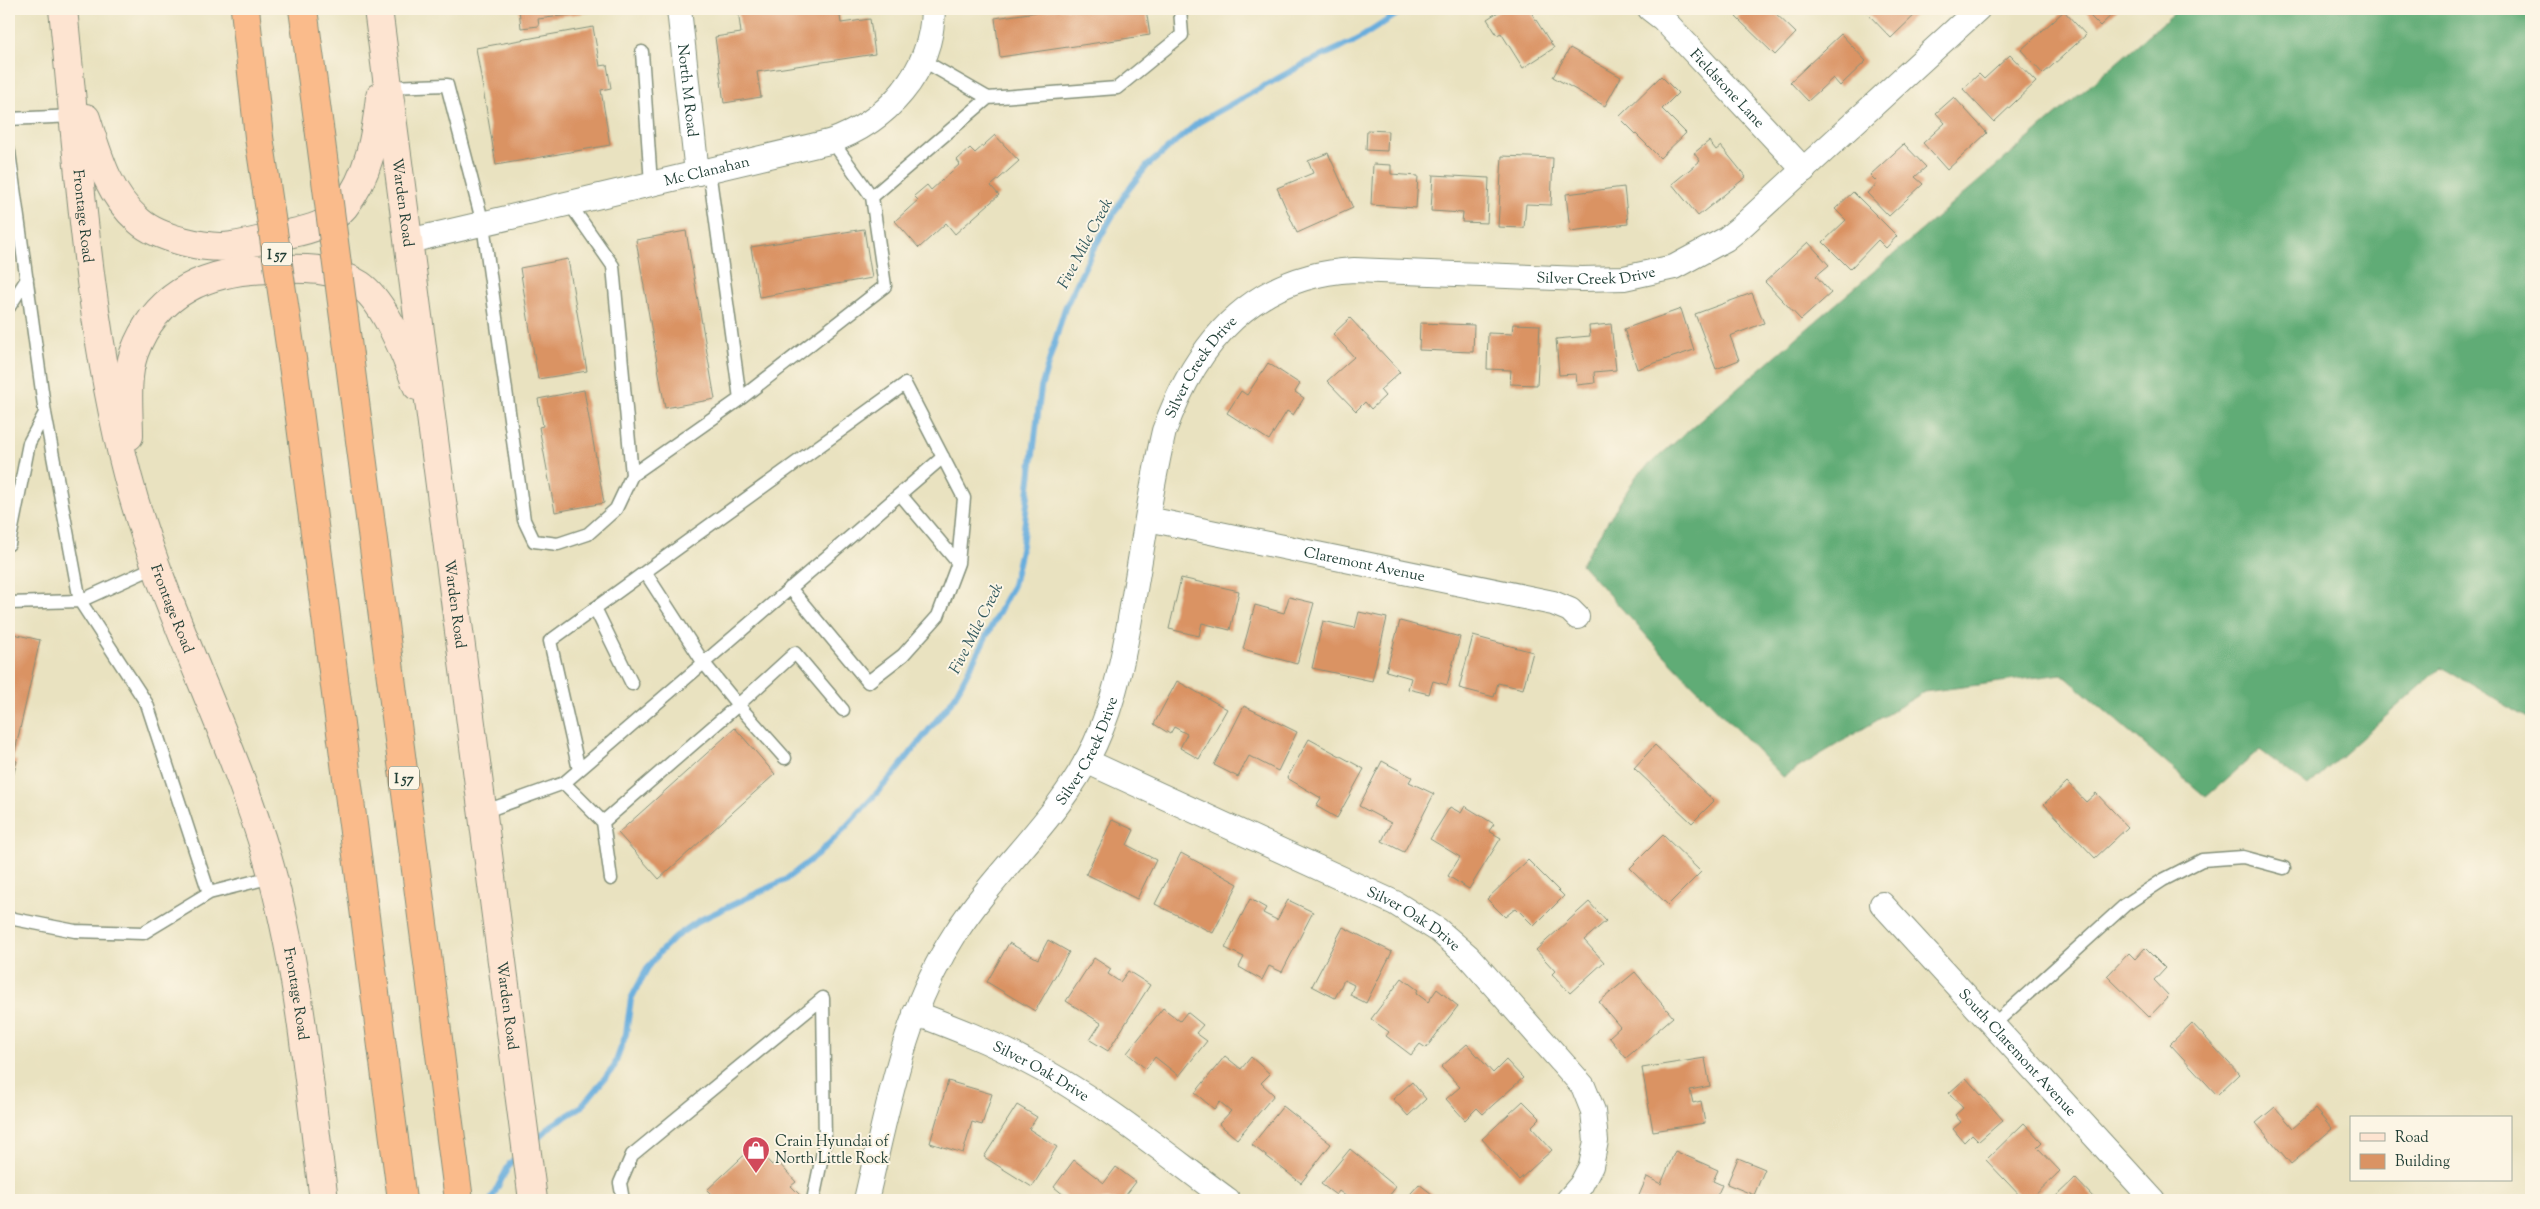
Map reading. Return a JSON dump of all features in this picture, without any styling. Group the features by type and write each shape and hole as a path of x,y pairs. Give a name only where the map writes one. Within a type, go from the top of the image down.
{"highway":[{"name":"I 57","path":"245,9 259,136 294,372 402,1200"},
{"name":"I 57","path":"303,9 459,1200"}],"main road":[{"name":"Frontage Road","path":"63,9 102,357 111,409 129,481 157,566 247,794 272,877 283,919 295,990 324,1200"},
{"name":"Warden Road","path":"378,9 534,1200"},
{"path":"68,62 110,188 139,222 168,237 200,245 230,247 321,226 343,207 363,175 377,129 383,53"},
{"path":"129,481 128,388 134,354 148,326 170,298 202,279 242,270 329,270 361,286 385,314 404,351 434,430"}],"street":[{"name":"North M Road","path":"679,9 703,172"},
{"name":"Mc Clanahan","path":"409,241 832,140 866,125 896,100 916,74 931,27 933,9"},
{"name":"Fieldstone Lane","path":"1650,9 1663,19 1804,170"},
{"name":"Silver Creek Drive","path":"866,1200 905,1040 923,990 956,932 980,900 1058,807 1086,761 1106,720 1118,683 1164,431 1176,399 1191,370 1208,346 1236,316 1281,286 1302,277 1328,271 1354,270 1582,279 1642,276 1674,267 1726,239 1804,170 1978,9"},
{"name":"Claremont Avenue","path":"1148,519 1553,603 1570,610 1577,618"},
{"name":"Silver Oak Drive","path":"1086,761 1395,903 1438,930 1468,956 1563,1061 1583,1086 1593,1111 1596,1141 1591,1166 1581,1185 1568,1200"},
{"name":"South Claremont Avenue","path":"1882,904 2153,1200"},
{"name":"Silver Oak Drive","path":"915,1013 1008,1052 1078,1091 1228,1200"}],"lane":[{"path":"922,60 988,98 1117,88 1182,35 1180,9"},
{"path":"642,52 651,184"},
{"path":"388,87 447,85 483,224 524,520 534,541 558,544 588,534 616,509 632,475 740,399 885,286 872,198 832,140"},
{"path":"872,198 988,98"},
{"path":"9,119 74,116"},
{"path":"9,153 45,413 80,601 147,704 209,893"},
{"path":"703,172 740,399"},
{"path":"569,203 613,266 632,475"},
{"path":"9,307 27,279"},
{"path":"579,770 550,641 905,384 964,498 958,564 938,616 903,655 868,682 790,588"},
{"path":"9,544 30,443 45,413"},
{"path":"483,812 564,783 943,457"},
{"path":"900,494 958,564"},
{"path":"9,603 80,601 157,566"},
{"path":"645,572 703,662 785,758"},
{"path":"595,608 632,684"},
{"path":"603,822 795,653 843,710"},
{"path":"564,783 603,822 611,879"},
{"path":"1992,1025 2126,905 2163,880 2202,860 2243,857 2284,868"},
{"path":"9,918 75,932 143,933 209,893 272,877"},
{"path":"623,1200 620,1183 632,1155 823,998 825,1142 812,1200"}],"green space":[{"path":"2179,9 2531,9 2531,720 2441,667 2308,786 2260,750 2206,797 2062,674 1924,692 1783,777 1665,656 1581,564 1637,475"}],"building":[{"path":"519,9 607,10 538,19 539,26 521,28"},
{"path":"738,9 839,9 841,23 870,19 875,54 757,72 761,97 724,103 715,37 741,33"},
{"path":"1057,9 1146,9 1150,35 1000,57 995,18"},
{"path":"1503,9 1529,9 1554,48 1523,68 1501,33 1497,35 1487,19"},
{"path":"1744,9 1771,9 1796,33 1775,55 1736,17"},
{"path":"1870,9 1921,9 1891,38 1866,12"},
{"path":"2083,9 2118,9 2100,26"},
{"path":"2064,11 2086,35 2043,74 2021,50"},
{"path":"593,27 600,66 607,65 611,88 601,90 610,145 496,165 476,48"},
{"path":"1841,34 1866,61 1840,86 1833,78 1808,101 1790,82"},
{"path":"1570,48 1621,77 1605,106 1553,77"},
{"path":"2010,55 2036,82 1994,122 1963,89 1979,74 1984,79"},
{"path":"1661,76 1678,93 1662,109 1686,133 1660,158 1619,117"},
{"path":"1954,97 1987,133 1947,170 1923,143 1945,123 1936,113"},
{"path":"1367,130 1388,131 1387,151 1366,150"},
{"path":"995,135 1019,161 991,186 999,195 955,234 946,223 919,248 895,221 918,200 914,196 927,185 931,190 960,164 957,160 970,148 975,153"},
{"path":"1709,141 1716,150 1721,146 1746,177 1698,216 1672,184 1700,161 1694,153"},
{"path":"1904,144 1926,167 1915,177 1923,184 1889,216 1867,193 1878,183 1870,175"},
{"path":"1328,153 1353,208 1297,233 1277,188 1313,173 1308,161"},
{"path":"1502,156 1553,158 1551,205 1526,204 1524,228 1498,227"},
{"path":"1373,164 1391,165 1391,174 1418,176 1416,208 1371,205"},
{"path":"1433,175 1489,178 1487,223 1462,222 1463,213 1431,211"},
{"path":"1624,187 1628,224 1570,231 1566,194"},
{"path":"1853,192 1897,236 1886,248 1878,240 1850,269 1823,242 1846,220 1835,209"},
{"path":"864,229 872,278 759,297 751,247"},
{"path":"686,231 715,399 665,408 636,240"},
{"path":"1808,242 1829,265 1816,276 1831,293 1801,320 1765,282"},
{"path":"568,259 587,371 538,379 520,268"},
{"path":"1752,293 1764,323 1730,336 1739,360 1716,369 1695,314"},
{"path":"1681,309 1694,350 1637,369 1624,329"},
{"path":"1350,318 1400,372 1380,390 1385,396 1371,409 1365,402 1356,411 1327,381 1354,357 1333,334"},
{"path":"1420,323 1474,325 1473,352 1419,350"},
{"path":"1513,324 1540,325 1537,385 1510,384 1511,370 1487,369 1488,333 1512,334"},
{"path":"1611,324 1616,370 1594,372 1595,383 1577,385 1576,374 1559,375 1556,339 1590,336 1589,326"},
{"path":"1268,363 1300,384 1295,392 1304,398 1293,415 1287,411 1269,440 1227,413 1241,391 1247,395"},
{"path":"584,390 604,503 555,512 539,427 543,426 538,399"},
{"path":"1181,578 1239,591 1230,630 1202,623 1199,636 1169,629"},
{"path":"1289,597 1314,603 1297,664 1243,649 1255,605 1284,613"},
{"path":"1359,612 1387,618 1372,681 1312,668 1323,621 1355,628"},
{"path":"1400,621 1460,637 1447,685 1433,681 1429,694 1408,689 1411,678 1386,671"},
{"path":"9,633 40,640 13,760 17,761 9,792"},
{"path":"1473,636 1533,652 1523,689 1498,683 1494,697 1459,688"},
{"path":"1177,681 1227,709 1199,759 1180,748 1187,734 1174,727 1170,734 1154,724"},
{"path":"1244,706 1297,732 1278,771 1249,756 1238,777 1214,765"},
{"path":"735,728 775,774 659,879 618,833"},
{"path":"1309,739 1364,769 1337,818 1316,806 1321,798 1287,778"},
{"path":"1655,745 1714,801 1692,823 1634,768"},
{"path":"1382,761 1412,777 1409,782 1434,794 1404,852 1382,841 1391,823 1359,806"},
{"path":"2067,782 2086,802 2096,793 2128,827 2095,858 2044,804"},
{"path":"1465,806 1494,824 1489,831 1501,838 1469,889 1448,876 1460,857 1430,839 1450,807 1461,813"},
{"path":"1112,820 1134,830 1127,845 1156,860 1137,899 1086,874"},
{"path":"1663,835 1701,872 1668,905 1630,868"},
{"path":"1181,853 1238,884 1213,933 1155,904"},
{"path":"1528,860 1564,896 1534,926 1516,908 1505,917 1487,899"},
{"path":"1250,899 1266,908 1263,913 1277,920 1288,900 1313,912 1282,972 1269,966 1262,980 1239,967 1244,957 1225,948"},
{"path":"1589,902 1606,921 1584,940 1604,962 1570,993 1552,974 1555,971 1536,950"},
{"path":"1343,927 1392,952 1366,1003 1350,995 1354,985 1344,980 1335,998 1312,986"},
{"path":"1048,940 1069,952 1035,1011 987,982 1009,943 1038,959"},
{"path":"2145,948 2165,968 2154,980 2169,996 2149,1017 2107,976 2129,953 2135,959"},
{"path":"1094,958 1111,969 1108,974 1120,982 1128,971 1150,985 1108,1051 1090,1040 1101,1023 1066,1001"},
{"path":"1635,972 1673,1017 1626,1058 1609,1037 1620,1027 1599,1002"},
{"path":"1402,978 1418,990 1416,993 1428,1002 1437,989 1458,1006 1426,1048 1420,1044 1411,1055 1386,1036 1389,1032 1371,1019"},
{"path":"1163,1008 1180,1021 1187,1012 1203,1025 1196,1033 1207,1041 1179,1076 1155,1057 1146,1069 1127,1053"},
{"path":"2192,1023 2239,1074 2217,1095 2170,1044"},
{"path":"1467,1044 1493,1073 1506,1060 1523,1078 1483,1114 1477,1108 1465,1120 1446,1099 1460,1087 1441,1067"},
{"path":"1225,1056 1241,1069 1251,1057 1270,1074 1261,1083 1274,1095 1237,1139 1219,1124 1231,1111 1220,1102 1214,1109 1195,1093"},
{"path":"1705,1058 1710,1086 1690,1090 1693,1103 1701,1101 1705,1123 1653,1131 1642,1068"},
{"path":"1966,1078 2003,1120 1979,1141 1972,1134 1964,1142 1953,1129 1961,1122 1955,1115 1963,1108 1949,1093"},
{"path":"948,1081 992,1094 982,1125 972,1122 963,1153 930,1143"},
{"path":"1412,1082 1426,1099 1408,1116 1393,1099"},
{"path":"1523,1101 1540,1118 1531,1127 1552,1150 1519,1180 1482,1139"},
{"path":"1017,1105 1037,1117 1029,1129 1057,1147 1032,1187 984,1157"},
{"path":"1283,1106 1331,1144 1301,1183 1252,1145"},
{"path":"2275,1107 2293,1128 2315,1109 2332,1129 2291,1164 2256,1123"},
{"path":"2024,1123 2042,1142 2037,1147 2060,1171 2030,1200 2024,1200 1986,1160"},
{"name":"Crain Hyundai of North Little Rock","path":"754,1146 772,1165 777,1161 796,1182 791,1186 805,1200 717,1200 707,1190"},
{"path":"1350,1149 1396,1187 1386,1200 1351,1200 1339,1191 1336,1195 1321,1184"},
{"path":"1675,1151 1718,1170 1713,1181 1722,1185 1715,1200 1637,1200 1647,1177 1661,1184"},
{"path":"1738,1158 1765,1169 1754,1195 1727,1184"},
{"path":"1074,1160 1104,1183 1116,1167 1136,1182 1122,1200 1070,1200 1054,1187"},
{"path":"2075,1178 2094,1198 2091,1200 2052,1200"},
{"path":"1419,1184 1432,1194 1427,1200 1405,1200"}],"waterway":[{"name":"Five Mile Creek","path":"534,1142 552,1125 581,1107 614,1067 626,1034 631,999 647,969 660,952 675,937 700,920 785,880 816,856 841,832 894,774 954,698 1013,585 1022,545 1041,388 1065,308 1094,248 1125,194 1147,166 1199,122 1304,64 1357,40 1405,9"},
{"name":"Five Mile Creek","path":"491,1200 510,1163 519,1155"}],"place":[{"name":"Crain Hyundai of North Little Rock","path":"756,1174"}]}
